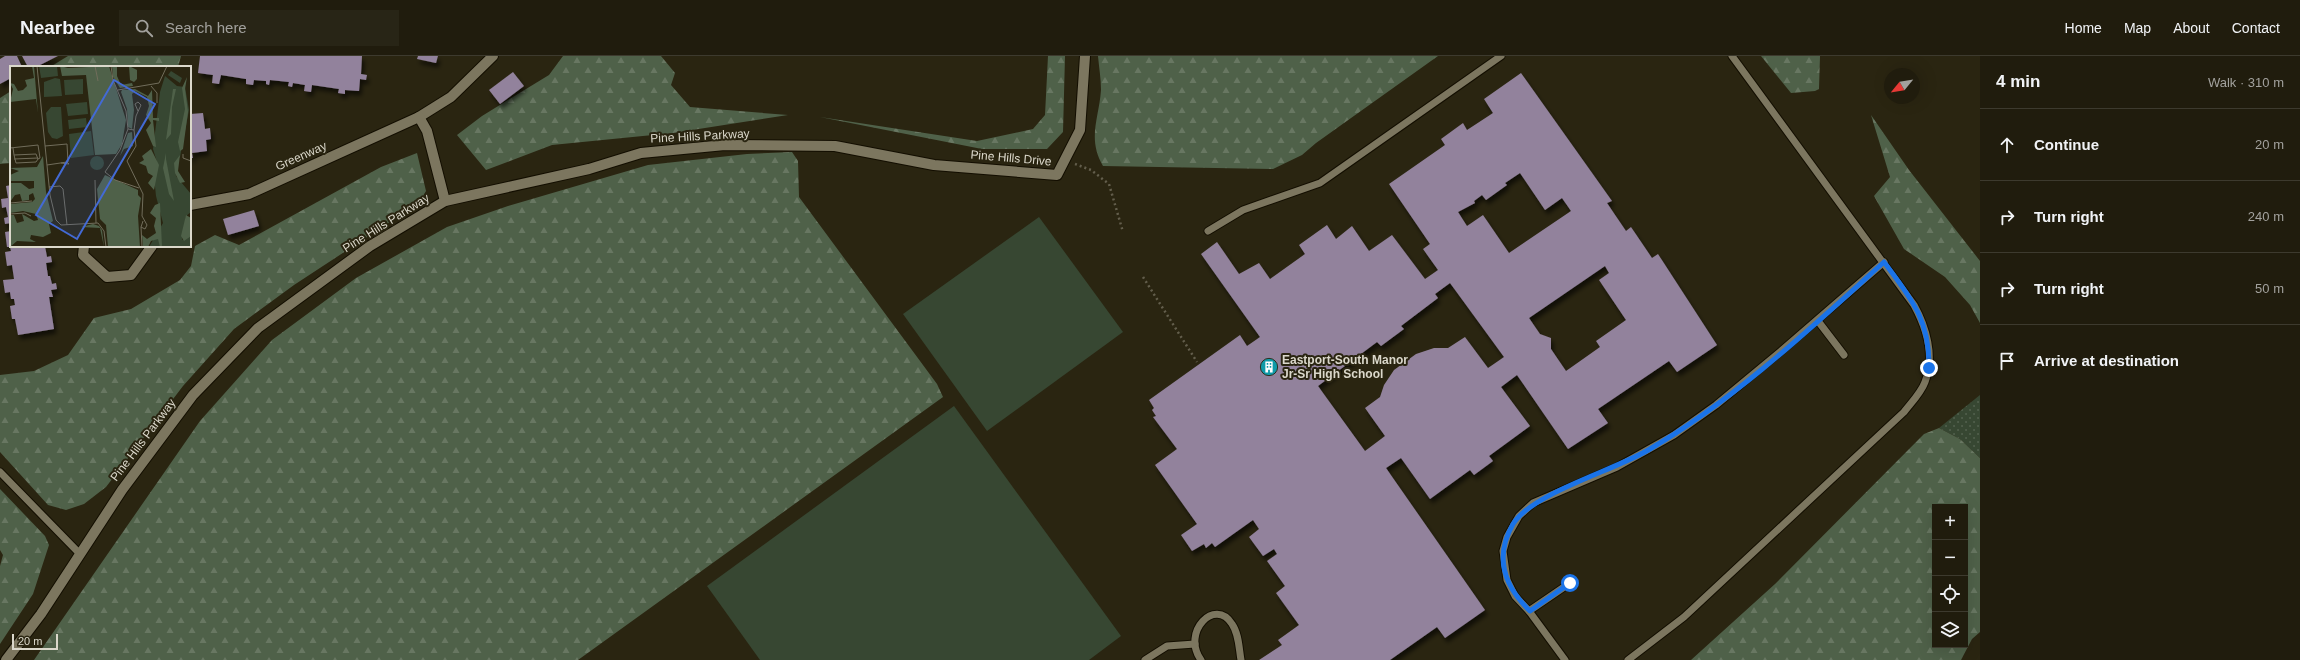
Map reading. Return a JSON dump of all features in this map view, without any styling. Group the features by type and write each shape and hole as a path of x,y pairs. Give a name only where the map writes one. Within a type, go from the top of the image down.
{"street":[{"name":"Greenway","path":"191,205 249,194 419,117 451,97 493,56"},
{"name":"Pine Hills Drive","path":"934,165 1057,175 1080,130 1085,56"},
{"path":"419,117 427,131 445,201"},
{"name":"Pine Hills Parkway","path":"6,660 41,614 122,490 193,395 258,328 370,246 445,201 589,169 641,153 725,145 835,146 934,165"},
{"path":"84,247 83,255 107,277 131,275 151,247"}],"lane":[{"path":"1208,231 1243,210 1320,183 1500,56"},
{"path":"1628,660 1684,618 1904,412 1917,396 1925,382 1929,368 1928,338 1923,322 1914,305 1732,56"},
{"path":"1565,660 1530,611 1515,596 1507,580 1503,551 1507,537 1519,516 1533,503 1617,467 1674,435 1716,405 1818,321 1884,262"},
{"path":"1818,321 1844,355"},
{"path":"0,472 80,554"},
{"path":"1530,611 1570,583"},
{"path":"1202,660 1198,655 1195,644 1197,628 1203,619 1213,615 1222,616 1232,623 1236,632 1241,660"},
{"path":"1145,660 1167,646 1195,644"}],"path":[{"path":"1064,160 1091,170 1109,184 1123,232"},
{"path":"1142,277 1197,362"}],"green space":[{"path":"68,56 181,56 178,66 52,66"},
{"path":"563,56 661,56 675,73 671,85 690,107 788,115 673,133 552,145 486,170 457,135 482,116 549,75"},
{"path":"1048,56 1065,56 1063,132 1047,149 982,149 820,117 977,141 1033,129 1045,115"},
{"path":"1098,56 1438,56 1316,143 1302,155 1273,169 1103,166 1098,156 1095,137 1101,90"},
{"path":"1761,56 1820,56 1819,89 1815,91 1791,93"},
{"path":"10,92 10,163 0,164 0,98"},
{"path":"1871,115 1909,170 1980,261 1980,323 1970,305 1945,277 1904,249 1874,196 1890,177"},
{"path":"792,152 798,161 799,197 937,384 943,397 578,660 34,660 200,421 272,340 356,278 447,227 508,206 648,165 747,154"},
{"path":"417,153 426,191 419,203 294,285 234,329 183,386 106,487 84,504 66,510 48,505 0,452 0,375 34,371 68,355 94,318 131,309 180,280 191,266 195,246 215,235 239,245 381,167"},
{"path":"1039,217 1123,332 987,431 903,314"},
{"path":"1980,395 1980,458 1960,439 1939,428"},
{"path":"954,406 1121,636 1089,660 760,660 707,586"},
{"path":"1939,428 1960,439 1980,458 1980,632 1972,639 1968,647 1968,504 1932,504 1932,648 1967,648 1961,660 1691,660 1775,584 1924,434"},
{"path":"0,489 45,536 49,545 33,594 0,644 0,566 3,555 0,550"}],"building":[{"path":"5,56 17,56 22,66 10,66 10,79 0,84 0,59"},
{"path":"22,56 58,56 38,66 27,66"},
{"path":"200,56 362,56 361,74 367,75 366,80 360,79 359,91 345,90 345,94 338,93 339,89 312,85 311,92 304,91 305,85 293,83 292,87 288,86 289,82 270,80 269,85 266,84 266,81 254,80 253,85 246,84 246,79 221,75 219,84 212,83 213,75 198,73"},
{"path":"418,56 438,56 436,63 417,59"},
{"path":"513,72 524,86 500,104 489,90"},
{"name":"Eastport-South Manor Jr-Sr High School","path":"1521,73 1612,201 1607,203 1626,231 1631,227 1652,258 1658,254 1717,345 1677,372 1669,361 1598,409 1608,423 1568,449 1517,375 1501,387 1530,426 1489,456 1493,461 1474,475 1470,470 1430,499 1401,458 1386,468 1485,610 1445,638 1437,627 1390,660 1259,660 1282,645 1278,640 1299,625 1276,593 1285,586 1267,561 1277,554 1274,549 1263,556 1249,537 1259,529 1253,520 1215,547 1212,543 1206,548 1204,544 1192,551 1181,535 1197,524 1155,465 1177,449 1153,417 1156,416 1152,410 1154,408 1149,400 1240,335 1247,346 1260,337 1201,254 1217,242 1239,274 1259,263 1270,279 1305,254 1299,245 1327,225 1336,239 1352,226 1369,251 1392,235 1425,279 1438,270 1423,249 1430,244 1389,184 1445,145 1441,139 1463,123 1467,130 1493,113 1484,99","holes":["1520,173 1545,210 1562,198 1571,211 1509,253 1483,215 1467,226 1458,212 1475,203 1474,201 1482,195 1486,200 1507,185 1505,183","1605,266 1609,273 1599,280 1626,320 1596,341 1600,347 1566,371 1551,349 1551,338 1540,334 1529,318","1450,283 1504,357 1488,368 1465,337 1448,348 1434,348 1416,354 1394,370 1384,385 1380,397 1365,408 1385,436 1365,451 1318,386 1377,342 1381,346 1404,329 1401,326 1438,298 1435,294"]},
{"path":"203,113 205,129 210,128 211,139 206,140 207,151 192,153 193,158 191,158 191,114"},
{"path":"10,185 10,223 5,224 4,218 8,217 6,207 2,208 1,199 8,198 6,186"},
{"path":"254,210 259,226 228,235 223,219"},
{"path":"10,231 10,247 7,247 5,232"},
{"path":"10,247 45,247 47,257 51,256 52,262 46,263 48,276 50,276 52,284 56,283 57,289 51,290 53,297 49,297 54,329 18,335 15,319 12,319 10,306 15,305 14,299 11,299 10,292 5,293 3,280 14,279 12,265 7,266 5,252 11,251"}],"place":[{"name":"Eastport-South Manor Jr-Sr High School","path":"1269,367"}],"route":[{"path":"1570,583 1530,611 1515,596 1507,580 1503,551 1507,537 1513,524 1519,516 1533,503 1617,467 1674,435 1716,405 1818,321 1884,262 1900,283 1923,322 1928,338 1929,368"}]}
